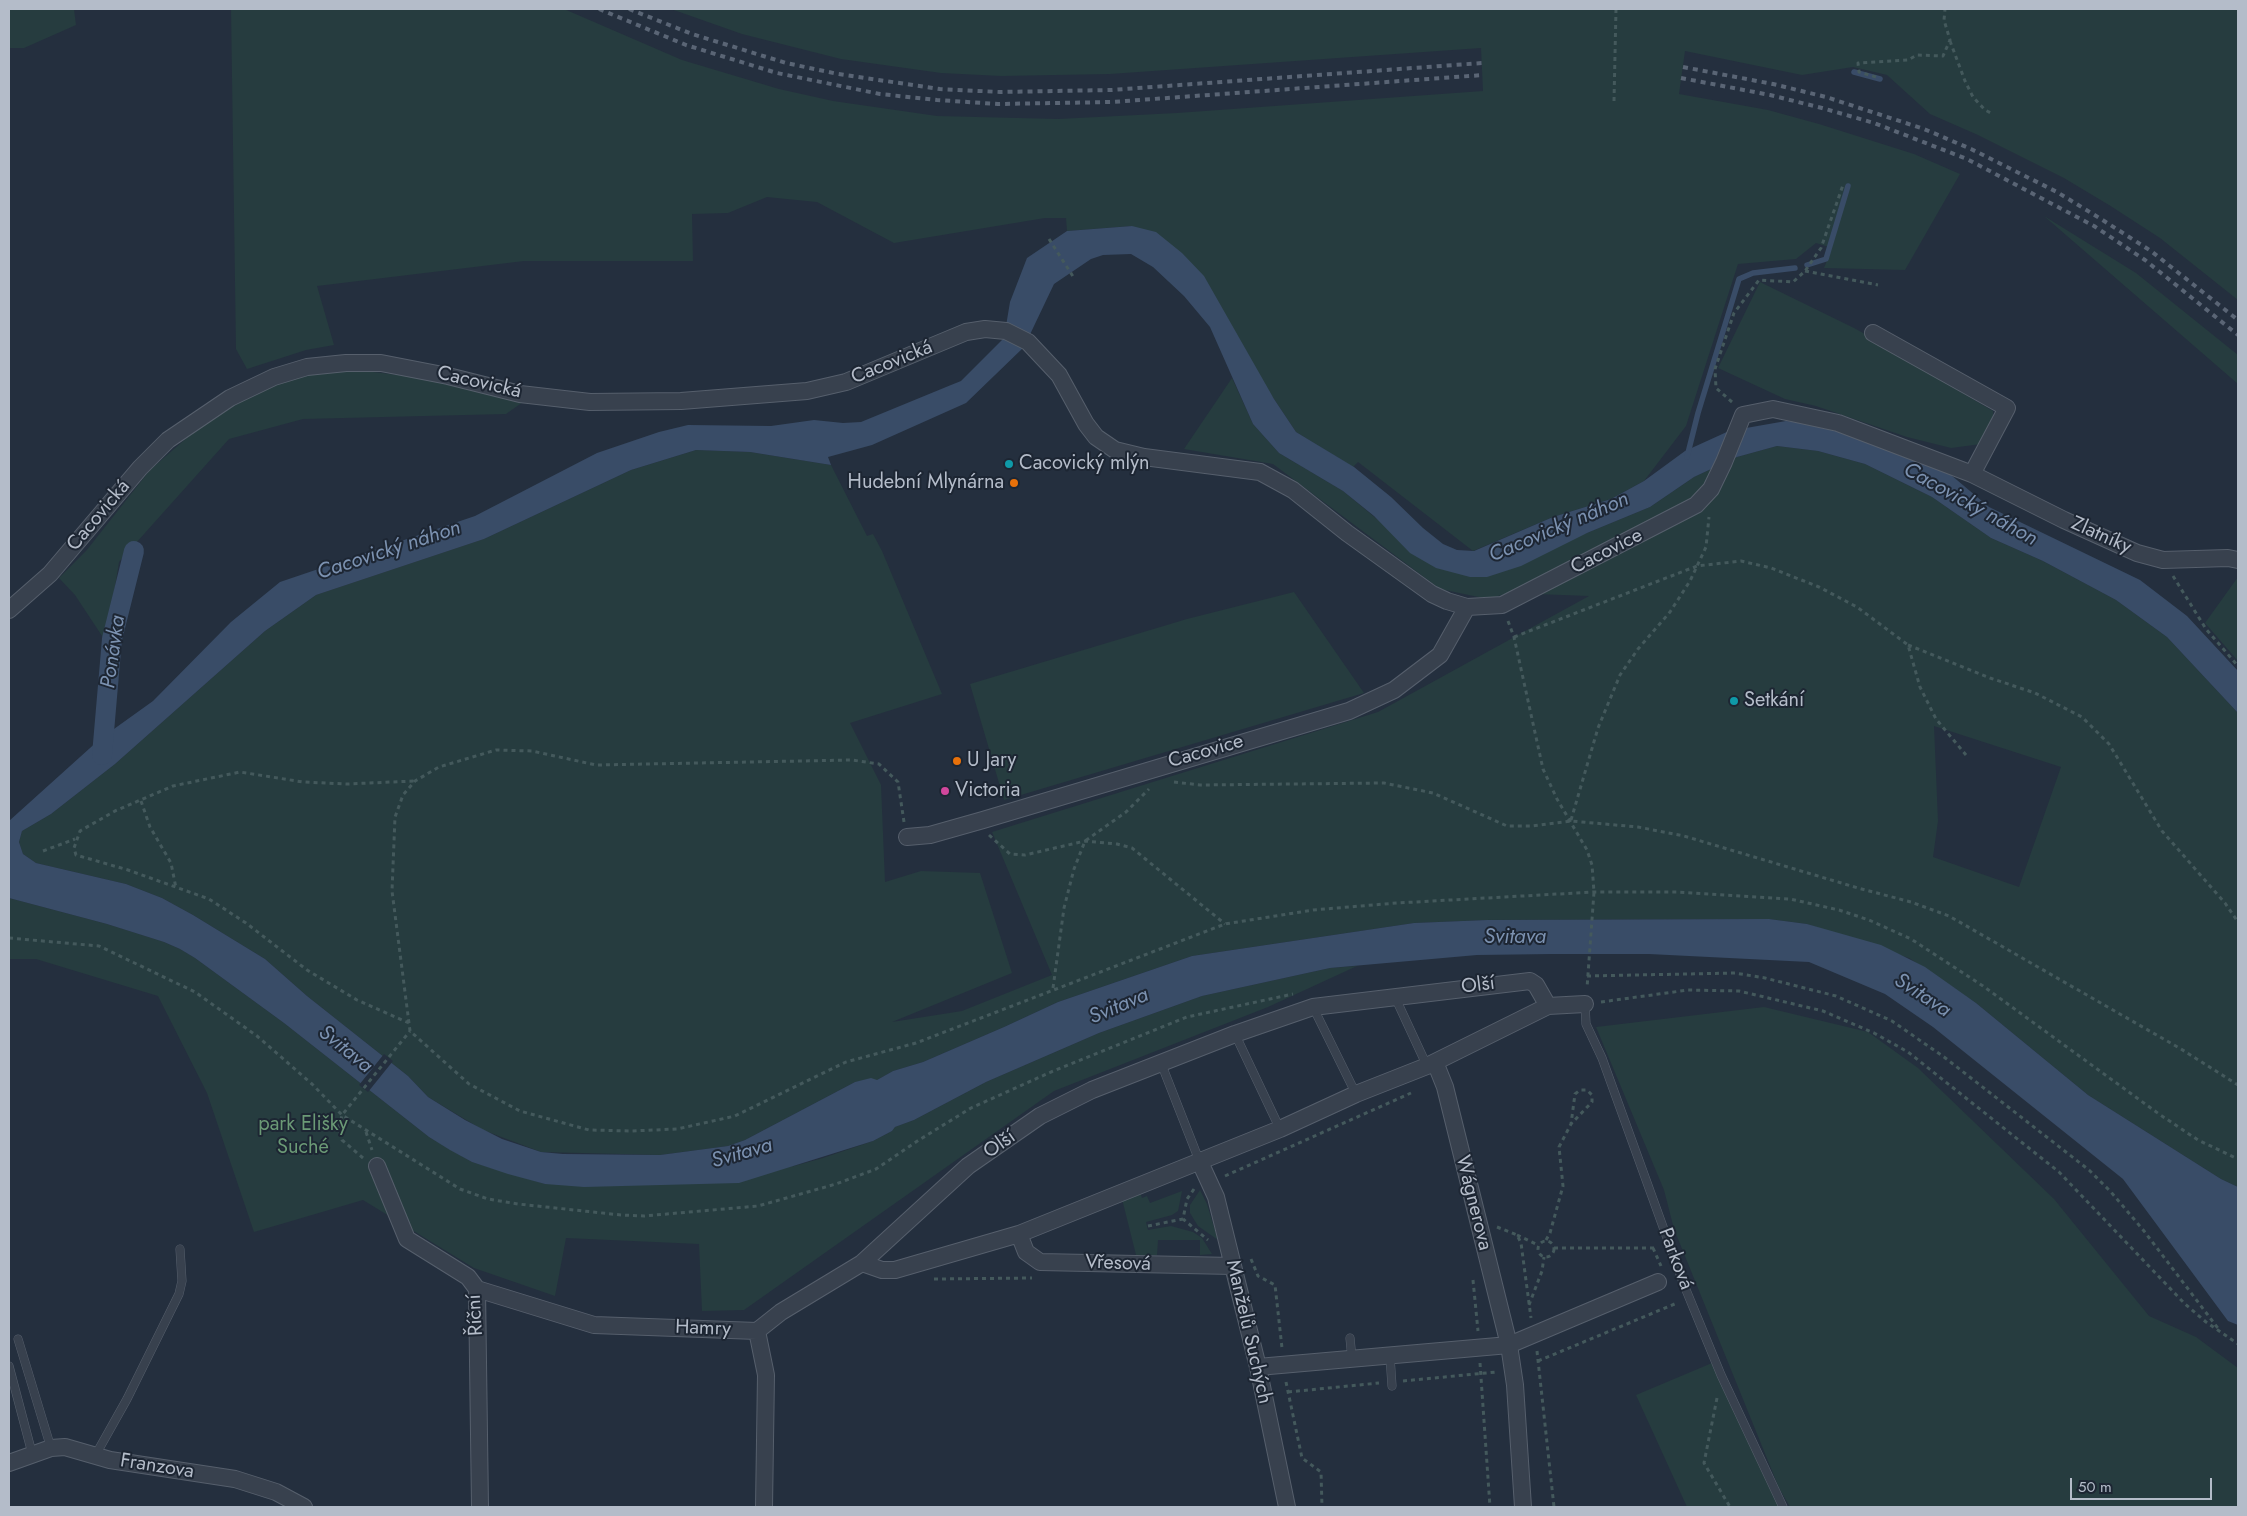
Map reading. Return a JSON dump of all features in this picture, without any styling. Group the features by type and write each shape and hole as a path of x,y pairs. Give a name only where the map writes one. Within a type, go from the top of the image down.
{"street":[{"name":"Cacovická","path":"9,610 50,574 140,468 168,440 230,398 274,377 306,367 346,363 382,363 448,376 520,394 590,402 682,401 807,391 846,382 966,332 985,328 1006,331 1028,342"},
{"path":"1873,333 2006,408 1972,474"},
{"name":"Cacovice","path":"1028,342 1059,375 1086,424 1096,437 1115,450 1144,457 1260,472 1293,490 1347,534 1432,594 1447,602 1468,607 1502,605 1696,505 1711,489 1743,414"},
{"name":"Zlatníky","path":"1743,414 1773,409 1838,423 1972,474 2064,520 2137,553 2163,560 2228,558 2238,560"},
{"name":"Cacovice","path":"907,837 930,835 1157,774 1349,711 1394,690 1440,655 1468,607"},
{"name":"Olší","path":"757,1331 781,1312 862,1263 968,1166 1040,1116 1092,1090 1236,1034 1313,1007 1530,981 1536,985 1548,1006"},
{"path":"862,1263 882,1270 903,1269 1019,1234 1280,1129 1356,1094 1431,1064 1548,1006 1585,1004"},
{"name":"Wágnerova","path":"1431,1064 1445,1087 1509,1345 1515,1385 1523,1507"},
{"name":"Manželů Suchých","path":"1199,1160 1216,1197 1227,1267 1258,1368 1287,1507"},
{"name":"Říční","path":"377,1166 407,1239 468,1277 477,1288 480,1507"},
{"name":"Vřesová","path":"1019,1234 1026,1252 1040,1262 1227,1267"},
{"path":"1258,1368 1390,1356 1478,1340 1509,1345 1658,1282"},
{"name":"Hamry","path":"477,1288 594,1324 757,1331 766,1374 764,1507"},
{"name":"Franzova","path":"9,1463 32,1453 50,1448 65,1447 95,1457 235,1479 276,1492 304,1507"}],"lane":[{"path":"1395,997 1431,1064"},
{"name":"Parková","path":"1585,1004 1586,1024 1602,1058 1671,1249 1721,1375 1783,1507"},
{"path":"1313,1007 1356,1094"},
{"path":"1236,1034 1280,1129"},
{"path":"1161,1063 1199,1160"},
{"path":"95,1457 127,1399 179,1294 182,1281 180,1249"},
{"path":"1350,1338 1352,1359"},
{"path":"18,1339 50,1448"},
{"path":"1390,1356 1392,1386"},
{"path":"9,1366 32,1453"}],"path":[{"path":"1614,101 1616,9"},
{"path":"1945,9 1944,20 1965,81 1973,96 1985,110 1993,114"},
{"path":"1876,77 1859,72 1858,63 1908,60 1917,55 1943,56 1950,40"},
{"path":"1743,414 1716,388 1715,370 1734,313 1759,280 1793,282 1806,271 1821,248 1843,185"},
{"path":"1049,239 1074,278"},
{"path":"1806,271 1878,285"},
{"path":"1571,821 1598,728 1620,674 1638,649 1670,612 1690,581 1706,547 1711,489"},
{"path":"2163,560 2206,629 2238,666"},
{"path":"1514,637 1697,566 1741,562 1771,568 1818,587 1857,607 1908,645 2035,694 2082,717 2109,744 2162,831 2225,903 2238,922"},
{"path":"1502,605 1514,637 1543,769 1557,799 1587,850 1592,865 1593,916 1585,1004 1688,990 1740,991 1823,1011 1874,1033 1908,1052 2059,1172 2185,1304 2238,1344"},
{"path":"1908,645 1920,687 1936,719 1966,755"},
{"path":"907,837 898,782 879,764 852,760 596,765 532,751 496,750 439,767 414,781 404,795 395,816 392,891 410,1031 469,1084 520,1111 589,1130 677,1129 735,1116 846,1062 916,1043 1053,988 1225,924 1313,910 1397,903 1594,892 1677,892 1790,899 1839,910 1869,920 1911,939 1983,986 2159,1114 2198,1140 2238,1159"},
{"path":"409,1024 357,1000 307,970 246,922 209,900 76,855 74,848 75,839 80,831 115,811 173,786 240,772 303,782 347,784 414,781"},
{"path":"1053,988 1064,908 1074,869 1085,841 1126,812 1157,774 1200,785 1384,783 1433,793 1507,826 1530,826 1571,821 1638,827 1684,836 1848,886 1911,902 1950,916 2180,1049 2238,1085"},
{"path":"140,801 150,827 171,863 176,888"},
{"path":"983,820 990,837 1010,854 1025,855 1085,841 1117,844 1132,848 1225,924"},
{"path":"44,851 75,839"},
{"path":"9,938 99,946 195,992 257,1036 312,1084 342,1116 460,1189 488,1198 580,1212 632,1216 758,1206 836,1184 876,1169 918,1140 971,1108 1051,1072 1187,1017 1298,992"},
{"path":"1587,976 1735,973 1765,978 1836,996 1892,1021 1944,1057 2089,1170 2111,1192 2144,1231 2222,1333"},
{"path":"377,1166 367,1161 342,1140 339,1128 342,1116 347,1109 410,1031"},
{"path":"1183,1219 1187,1199 1191,1192 1209,1182 1419,1090"},
{"path":"1538,1245 1546,1240 1550,1233 1563,1186 1560,1147 1571,1124 1592,1102 1592,1095 1587,1090 1580,1090 1574,1094 1571,1124"},
{"path":"1225,1176 1228,1185"},
{"path":"1148,1226 1183,1219"},
{"path":"1183,1219 1214,1246 1227,1267"},
{"path":"1477,1220 1538,1245"},
{"path":"1517,1235 1521,1243 1538,1361 1554,1507"},
{"path":"1546,1240 1550,1241 1554,1248"},
{"path":"1538,1245 1538,1252 1544,1257 1550,1256 1554,1248"},
{"path":"1554,1248 1671,1249"},
{"path":"1250,1254 1258,1276 1275,1285 1282,1350 1292,1350"},
{"path":"1529,1305 1542,1271 1544,1257"},
{"path":"1473,1276 1490,1507"},
{"path":"931,1279 1039,1278"},
{"path":"1538,1361 1676,1304"},
{"path":"1468,1333 1478,1340"},
{"path":"1284,1365 1302,1458 1321,1472 1322,1507"},
{"path":"1721,1375 1704,1463 1730,1507"}],"green space":[{"path":"9,9 74,9 76,25 24,48 9,48"},
{"path":"231,9 564,9 682,60 779,89 833,101 937,116 1058,119 1177,113 1483,91 1481,48 1110,74 1001,76 941,73 841,59 742,34 671,9 2238,9 2238,300 2160,238 2109,205 2064,178 1978,135 1930,114 1887,75 1853,67 1802,75 1685,51 1679,94 1768,110 1819,124 1914,154 1960,174 1905,270 1824,268 1832,248 1816,243 1796,259 1738,264 1686,426 1644,481 1611,499 1553,517 1473,551 1358,462 1353,467 1296,432 1274,399 1132,226 1067,231 1066,218 1045,218 894,243 817,202 767,197 728,213 692,214 693,261 524,261 317,286 334,345 306,350 247,369 236,349"},
{"path":"2044,216 2136,273 2238,355 2238,384"},
{"path":"1760,282 1854,328 1938,374 1945,383 1993,411 1993,422 1981,444 1951,448 1907,437 1816,406 1785,399 1718,368"},
{"path":"342,368 445,381 523,402 506,414 303,419 229,439 119,562 106,642 75,595 59,578 86,551 150,470 205,422 267,387 301,375"},
{"path":"1232,378 1253,424 1279,453 1343,491 1436,568 1587,533 1650,507 1694,477 1737,457 1777,446 1818,451 1865,464 1932,497 1991,538 2043,561 2116,600 2167,637 2238,713 2238,1187 2221,1179 2088,1095 1976,1003 1909,958 1807,924 1769,919 1487,920 1414,923 1192,956 1058,1002 923,1062 893,1071 877,1080 855,1082 745,1140 728,1146 660,1155 541,1152 483,1130 428,1097 408,1076 307,996 265,959 193,915 162,898 126,884 36,863 23,854 19,842 22,831 51,814 115,764 265,631 316,595 484,539 631,470 696,450 750,452 831,465 867,536 873,534 882,551 942,694 850,723 881,785 885,882 921,871 980,873 1012,973 892,1022 962,1011 1052,975 992,832 1378,712 1589,596 1508,593 1488,599 1440,589 1273,464 1184,449","holes":["1934,726 2061,767 2019,887 1933,857 1938,821"]},
{"path":"2238,577 2238,661 2205,623"},
{"path":"1294,592 1364,693 1004,800 970,684 1187,619"},
{"name":"park Elišky Suché","path":"9,898 107,924 180,949 284,1023 429,1137 472,1162 545,1184 794,1166 873,1141 892,1131 895,1127 914,1120 986,1082 1099,1033 1202,996 1330,968 1357,966 1268,1007 1054,1091 744,1310 702,1311 699,1244 566,1238 555,1296 474,1268 363,1200 254,1232 207,1093 158,996 36,959 9,959"},
{"path":"1764,1007 1868,1032 1918,1068 2054,1199 2149,1316 2196,1337 2238,1368 2238,1507 1790,1507 1779,1488 1674,1229 1664,1190 1596,1027"},
{"path":"1200,1190 1207,1204 1218,1240 1198,1226 1190,1213 1190,1205"},
{"path":"1182,1191 1178,1211 1172,1215 1146,1222 1148,1230 1171,1226 1193,1232 1202,1238 1212,1254 1200,1255 1200,1240 1158,1240 1157,1255 1136,1255 1122,1199 1140,1193 1142,1198 1147,1196 1150,1203"},
{"path":"1712,1363 1780,1507 1687,1507 1636,1395"}],"water":[{"path":"1132,226 1156,232 1182,253 1204,276 1274,399 1296,432 1354,467 1391,497 1423,528 1443,544 1457,550 1474,551 1553,517 1611,499 1644,481 1685,451 1729,431 1786,421 1830,425 1918,459 1951,475 1989,507 2140,580 2187,616 2238,671 2238,713 2167,637 2116,600 2043,561 1991,538 1932,497 1865,464 1818,451 1777,446 1737,457 1694,477 1650,507 1587,533 1521,566 1487,577 1470,577 1436,568 1410,553 1374,516 1343,491 1279,453 1253,424 1210,327 1184,296 1153,267 1131,254 1103,255 1091,259 1054,284 1024,347 966,403 872,445 828,457 831,465 750,452 696,450 631,470 484,539 316,595 265,631 115,764 51,814 22,831 19,842 23,854 36,863 126,884 162,898 193,915 265,959 307,996 408,1076 428,1097 465,1120 502,1139 541,1152 563,1154 660,1155 728,1146 745,1140 855,1082 871,1078 877,1080 893,1071 923,1062 1058,1002 1192,956 1414,923 1487,920 1769,919 1807,924 1881,945 1925,967 1976,1003 2088,1095 2221,1179 2238,1187 2238,1325 2228,1321 2123,1179 1933,1027 1885,994 1809,962 1649,954 1552,954 1477,955 1330,968 1202,996 1099,1033 986,1082 914,1120 895,1127 892,1131 873,1141 739,1183 584,1187 545,1184 508,1174 472,1162 450,1150 429,1137 284,1023 180,949 107,924 9,898 9,821 100,739 153,701 231,622 280,582 475,516 597,453 659,432 688,425 771,426 814,420 843,423 861,422 961,381 1004,338 1010,302 1027,258 1067,231"}],"pier":[{"path":"384,1054 393,1061 368,1092 359,1085"}],"waterway":[{"path":"1854,72 1880,79"},
{"path":"1807,265 1826,259 1848,186"},
{"path":"1687,457 1698,413 1739,279 1753,273 1795,268"},
{"name":"Ponávka","path":"102,755 112,639 134,551"}],"railway":[{"path":"599,9 686,45 777,73 880,94 937,100 998,104 1112,102 1483,75"},
{"path":"629,9 692,34 786,63 838,74 940,89 1000,92 1111,90 1482,63"},
{"path":"1683,67 1773,84 1826,97 1924,129 1971,149 2057,192 2151,251 2238,320"},
{"path":"1681,78 1770,95 1822,108 1874,123 1967,159 2094,226 2145,260 2238,335"}],"place":[{"name":"Cacovický mlýn","path":"1009,464"},
{"name":"Hudební Mlynárna","path":"1014,483"},
{"name":"Setkání","path":"1734,701"},
{"name":"U Jary","path":"957,761"},
{"name":"Victoria","path":"945,791"}],"water label":[{"name":"Cacovický náhon","path":"1970,505"},
{"name":"Cacovický náhon","path":"1559,528"},
{"name":"Cacovický náhon","path":"389,551"},
{"name":"Svitava","path":"1515,938"},
{"name":"Svitava","path":"1922,996"},
{"name":"Svitava","path":"1119,1007"},
{"name":"Svitava","path":"345,1050"},
{"name":"Svitava","path":"742,1154"}]}
